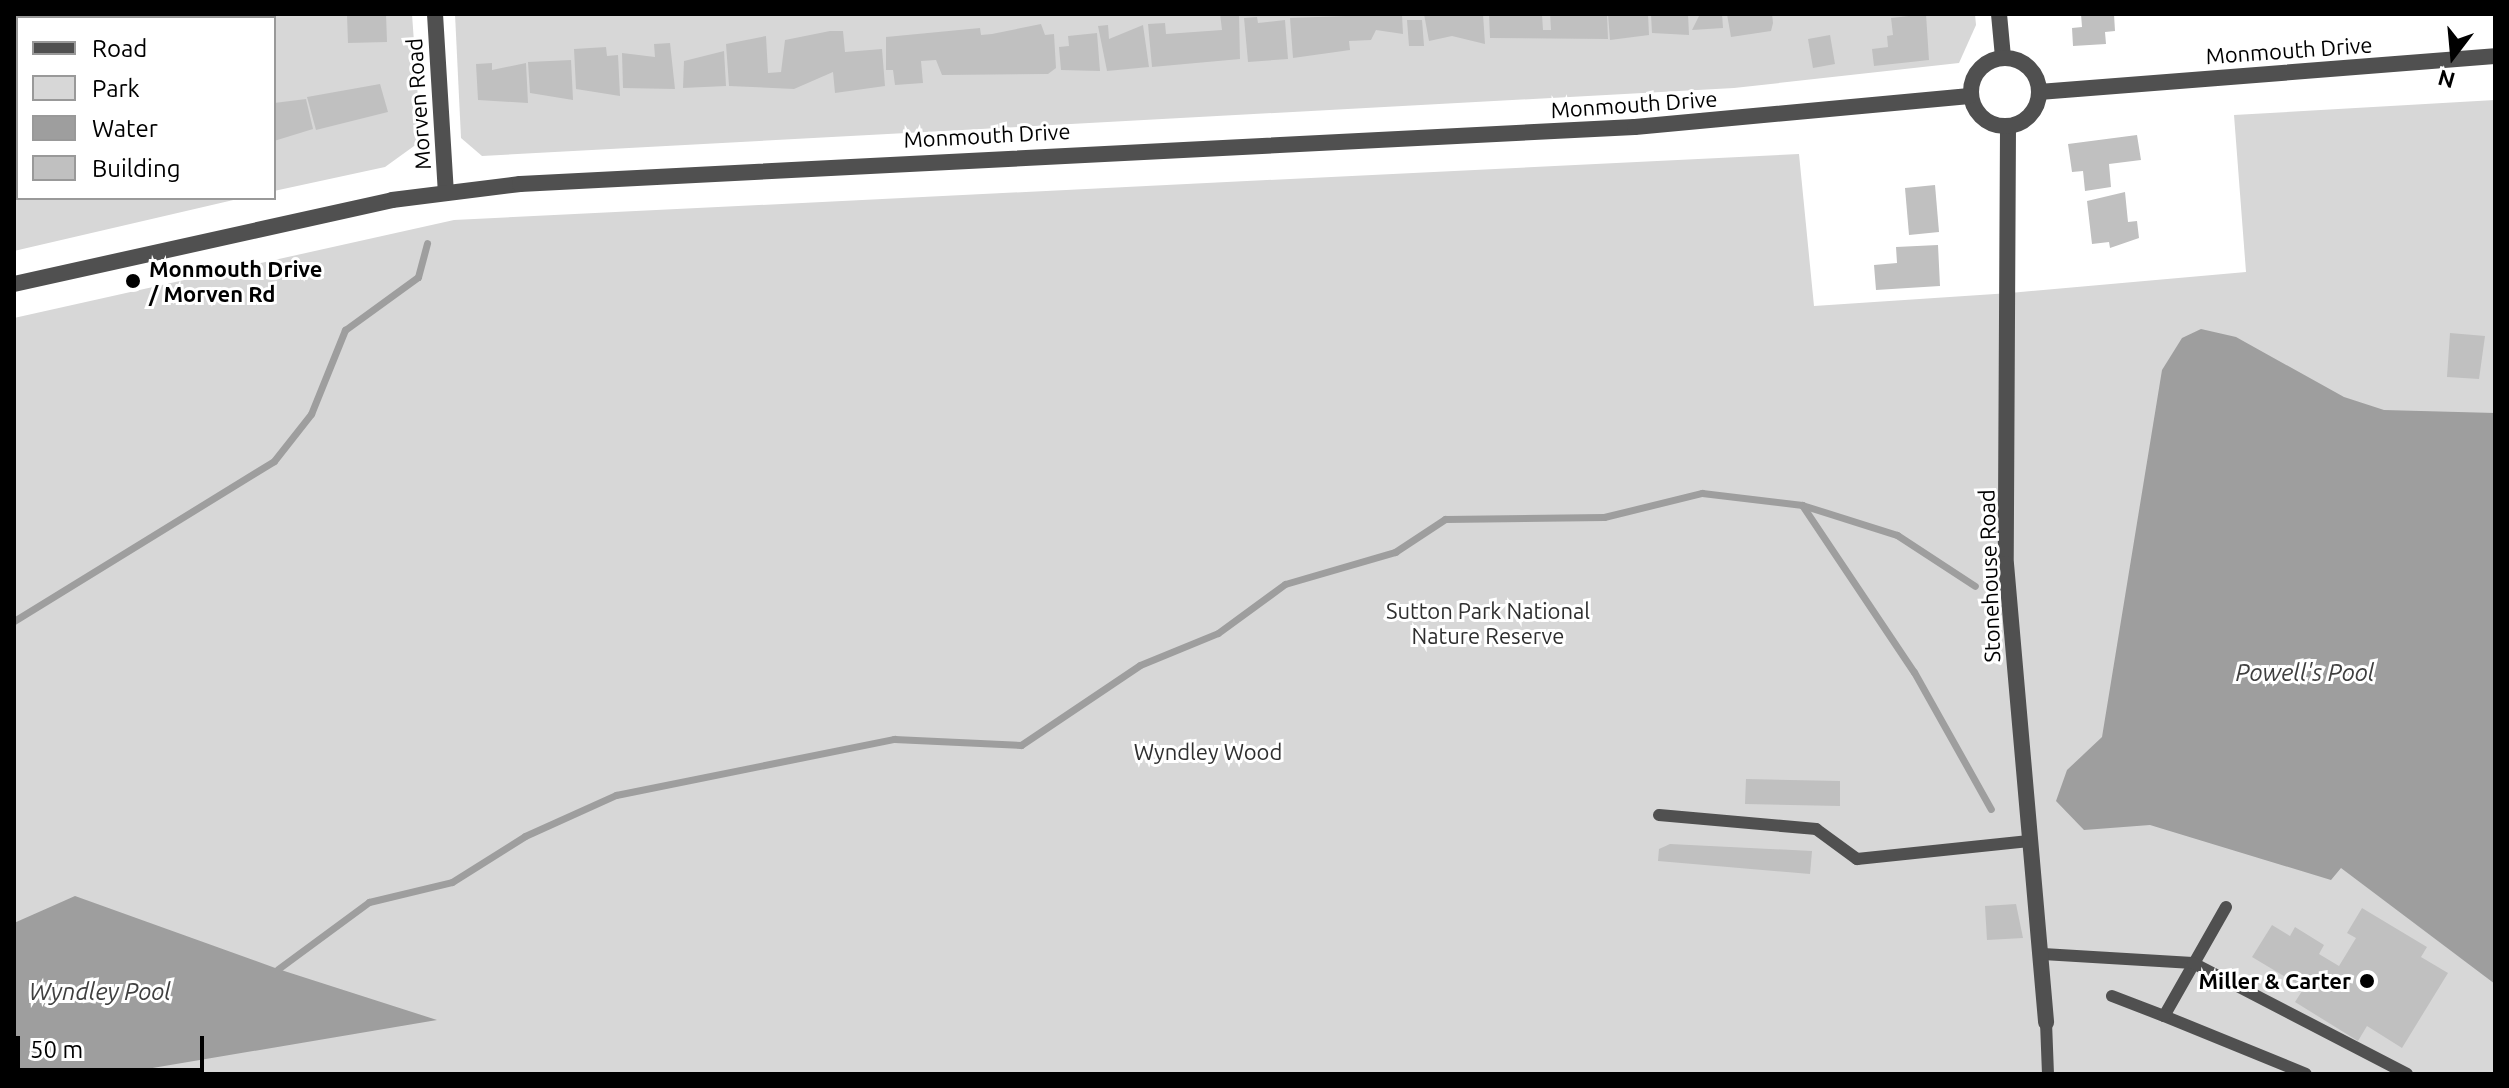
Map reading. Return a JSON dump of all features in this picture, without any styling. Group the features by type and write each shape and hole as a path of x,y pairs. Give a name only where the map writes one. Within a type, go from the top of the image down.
{"street":[{"name":"Morven Road","path":"435,14 446,192"},
{"path":"1999,14 2003,57"},
{"name":"Monmouth Drive","path":"2039,92 2495,56"},
{"path":"2003,57 2029,68 2039,92 2027,119 2008,127 1986,121 1970,96 1979,70 2003,57"},
{"name":"Monmouth Drive","path":"14,284 446,192 1635,127 1970,96"},
{"name":"Stonehouse Road","path":"2008,127 2006,564 2029,841 2043,954 2046,1022"}],"lane":[{"path":"1659,815 1816,829 1857,859 2029,841"},
{"path":"2164,1016 2226,907"},
{"path":"2043,954 2193,963 2407,1074"},
{"path":"2112,996 2306,1074"},
{"path":"2046,1022 2048,1074"}],"green space":[{"path":"14,14 412,14 421,141 385,167 276,191 276,16 16,16 16,200 233,200 14,251"},
{"path":"455,14 1975,14 1976,25 1959,63 1734,88 482,156 461,138"},
{"name":"Sutton Park National Nature Reserve","path":"2495,100 2495,1074 14,1074 14,318 454,220 1799,154 1814,306 2010,293 2246,272 2234,115"}],"water":[{"name":"Powell's Pool","path":"2201,329 2236,337 2344,397 2384,410 2495,413 2495,984 2341,868 2331,880 2150,825 2084,830 2056,801 2067,770 2102,737 2162,370 2182,338"},
{"name":"Wyndley Pool","path":"75,896 278,969 437,1020 117,1074 14,1074 14,923"}],"building":[{"path":"347,14 386,14 387,42 348,43"},
{"path":"1220,14 1239,14 1240,59 1152,67 1148,24 1165,23 1166,34 1222,30"},
{"path":"1402,14 1403,34 1376,30 1371,40 1349,41 1350,50 1293,58 1290,18"},
{"path":"1424,14 1483,14 1485,44 1452,36 1429,41"},
{"path":"1489,14 1542,14 1543,30 1551,30 1550,14 1607,14 1608,39 1490,38"},
{"path":"1608,14 1648,14 1649,35 1610,40"},
{"path":"1651,14 1688,14 1689,35 1652,33"},
{"path":"1700,14 1722,14 1723,28 1692,30"},
{"path":"1727,14 1772,14 1771,31 1731,37"},
{"path":"1926,14 1929,60 1874,66 1872,49 1888,47 1887,36 1893,35 1891,18"},
{"path":"2081,14 2114,14 2115,31 2105,32 2106,44 2073,46 2072,28 2082,27"},
{"path":"1257,17 1258,23 1285,20 1288,59 1248,62 1244,18"},
{"path":"1407,20 1422,20 1424,46 1409,46"},
{"path":"1041,24 1045,35 1054,34 1056,68 1048,74 942,75 936,60 921,61 923,83 895,85 893,70 886,70 886,37 980,28 981,35"},
{"path":"1108,25 1109,39 1143,25 1149,67 1107,71 1098,26"},
{"path":"843,31 845,52 882,49 885,86 835,93 833,72 794,89 729,86 726,44 766,36 768,73 781,72 785,40"},
{"path":"1097,33 1100,71 1061,70 1059,47 1069,46 1068,36"},
{"path":"1830,35 1835,64 1813,68 1808,39"},
{"path":"670,43 675,89 623,88 622,53 655,57 654,44"},
{"path":"606,47 607,56 618,55 620,96 576,89 574,49"},
{"path":"724,51 726,86 683,88 684,61"},
{"path":"571,60 573,100 530,93 528,62"},
{"path":"492,63 492,70 526,63 528,103 478,100 476,64"},
{"path":"380,84 388,112 316,130 307,97"},
{"path":"306,99 313,129 276,140 276,103"},
{"path":"2137,135 2141,160 2109,164 2111,187 2085,191 2083,171 2072,172 2068,144"},
{"path":"1935,185 1939,232 1909,235 1905,188"},
{"path":"2125,192 2128,222 2137,221 2139,238 2110,248 2109,242 2092,244 2087,201"},
{"path":"1938,245 1940,286 1876,290 1874,265 1897,263 1896,247"},
{"path":"2450,333 2485,336 2479,379 2447,377"},
{"path":"1746,779 1840,781 1840,806 1745,804"},
{"path":"1670,844 1812,851 1810,874 1658,861 1659,849"},
{"path":"2016,904 2023,938 1987,940 1985,906"},
{"name":"Miller & Carter","path":"2362,908 2427,947 2421,957 2448,973 2402,1048 2367,1026 2358,1041 2295,1002 2304,988 2252,957 2272,925 2290,936 2295,927 2324,945 2319,954 2339,966 2356,938 2347,933"}],"waterway":[{"path":"14,621 274,461 311,414 345,330 418,277 427,243"},
{"path":"278,969 369,902 452,882 525,836 616,795 894,739 1021,745 1140,665 1218,633 1285,584 1395,552 1445,519 1604,517 1702,493 1802,505 1914,672 1991,809"},
{"path":"1802,505 1897,535 1975,586"}],"place":[{"name":"Monmouth Drive / Morven Rd","path":"133,281"},
{"name":"Miller & Carter","path":"2367,981"}],"park label":[{"name":"Wyndley Wood","path":"1208,752"}]}
